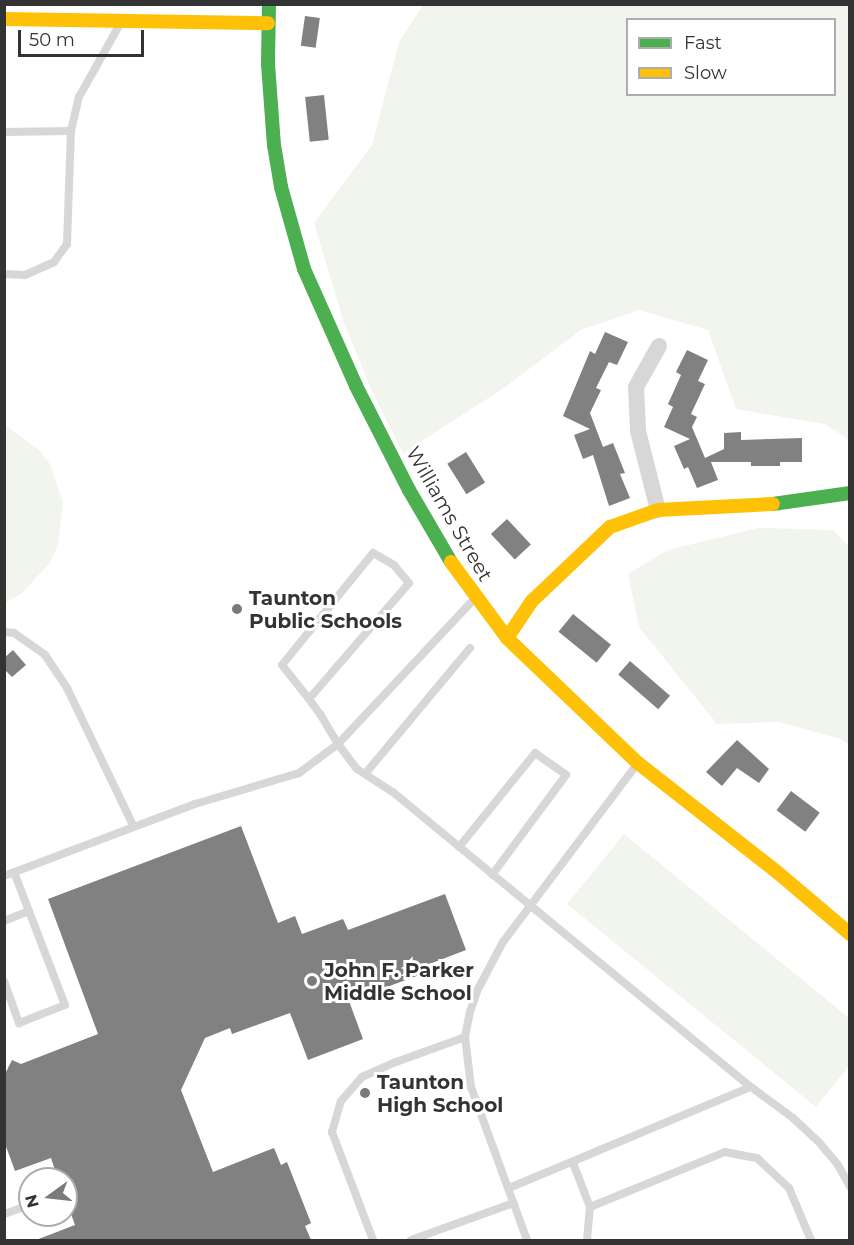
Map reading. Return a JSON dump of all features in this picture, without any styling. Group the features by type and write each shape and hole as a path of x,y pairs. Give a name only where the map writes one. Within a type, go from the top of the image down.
{"street":[{"name":"Williams Street","path":"269,4 270,105 274,145 281,187 304,269 352,376 409,490 438,542 475,598 507,638 638,763 777,872 849,933"},
{"path":"4,19 268,23"},
{"path":"658,510 638,431 636,387 659,346"},
{"path":"507,638 532,601 610,527 658,510 759,506 849,493"}],"lane":[{"path":"4,274 25,275 54,262 67,244 71,131 79,97 122,21"},
{"path":"4,132 71,131"},
{"path":"309,699 409,583 394,565 373,553 282,665 309,699 357,769 394,793 751,1087 793,1118 818,1141 838,1165 849,1187"},
{"path":"4,876 195,804 299,773 339,744 475,598"},
{"path":"4,632 14,633 45,655 51,663 67,688 134,827"},
{"path":"365,774 470,648"},
{"path":"459,847 535,753 566,775 492,875"},
{"path":"527,1240 471,1087 465,1037 470,1012 491,963 503,942 638,763"},
{"path":"4,981 19,1023 65,1005 14,872"},
{"path":"4,921 29,911"},
{"path":"373,1240 332,1132 341,1101 362,1077 465,1037"},
{"path":"509,1188 751,1087"},
{"path":"590,1207 725,1152 757,1158 789,1188 812,1240"},
{"path":"573,1163 590,1207 587,1240"},
{"path":"411,1240 514,1203"}],"shaded area":[{"path":"423,5 849,5 849,440 825,424 736,409 708,330 639,310 581,330 501,390 403,453 375,398 344,323 314,223 372,145 399,42"},
{"path":"5,425 39,450 50,464 63,503 58,545 49,564 21,594 5,603"},
{"path":"758,528 833,530 849,547 849,745 841,739 779,722 717,724 639,627 628,574 668,550"},
{"path":"624,834 849,1018 849,1066 816,1107 567,904"}],"building":[{"path":"305,16 320,18 316,48 301,46"},
{"path":"324,95 329,140 310,142 305,97"},
{"path":"605,332 628,342 617,365 609,362 596,388 601,390 590,413 603,447 613,443 625,473 620,474 630,498 609,506 593,455 583,459 574,435 590,429 563,416 590,351 595,354"},
{"path":"687,350 708,360 698,381 705,384 691,414 697,417 692,427 705,458 724,449 724,433 741,432 741,440 802,438 802,462 780,462 780,466 751,466 751,462 711,462 718,480 697,488 688,467 684,469 674,446 690,439 664,427 673,407 668,404 681,375 676,372"},
{"path":"466,452 485,483 466,494 447,464"},
{"path":"507,519 531,545 515,560 491,534"},
{"path":"573,614 611,645 597,663 559,632"},
{"path":"13,650 26,665 12,677 4,669 4,658"},
{"path":"630,661 670,696 658,709 618,675"},
{"path":"737,740 769,769 759,783 737,768 722,786 706,772"},
{"path":"791,791 820,813 805,832 777,810"},
{"path":"241,826 278,923 295,916 302,934 343,919 348,930 445,894 466,950 419,968 422,974 349,1001 363,1039 308,1060 290,1013 232,1034 230,1028 205,1038 181,1090 213,1172 274,1148 281,1165 287,1162 311,1223 305,1226 311,1240 36,1240 70,1227 78,1227 78,1167 54,1167 51,1158 26,1167 18,1167 15,1171 4,1141 4,1076 12,1060 21,1064 98,1034 48,899"}],"traffic: fast":[{"path":"269,4 268,64 274,145 281,187 304,269 356,386 409,490 451,562"},
{"path":"773,504 850,493"}],"traffic: slow":[{"path":"4,19 268,23"},
{"path":"507,638 532,601 610,527 658,510 773,504"},
{"path":"451,562 507,638 638,763 777,872 850,934"}],"place":[{"name":"Taunton Public Schools","path":"237,609"},
{"name":"John F. Parker Middle School","path":"312,981"},
{"name":"Taunton High School","path":"365,1093"}]}
